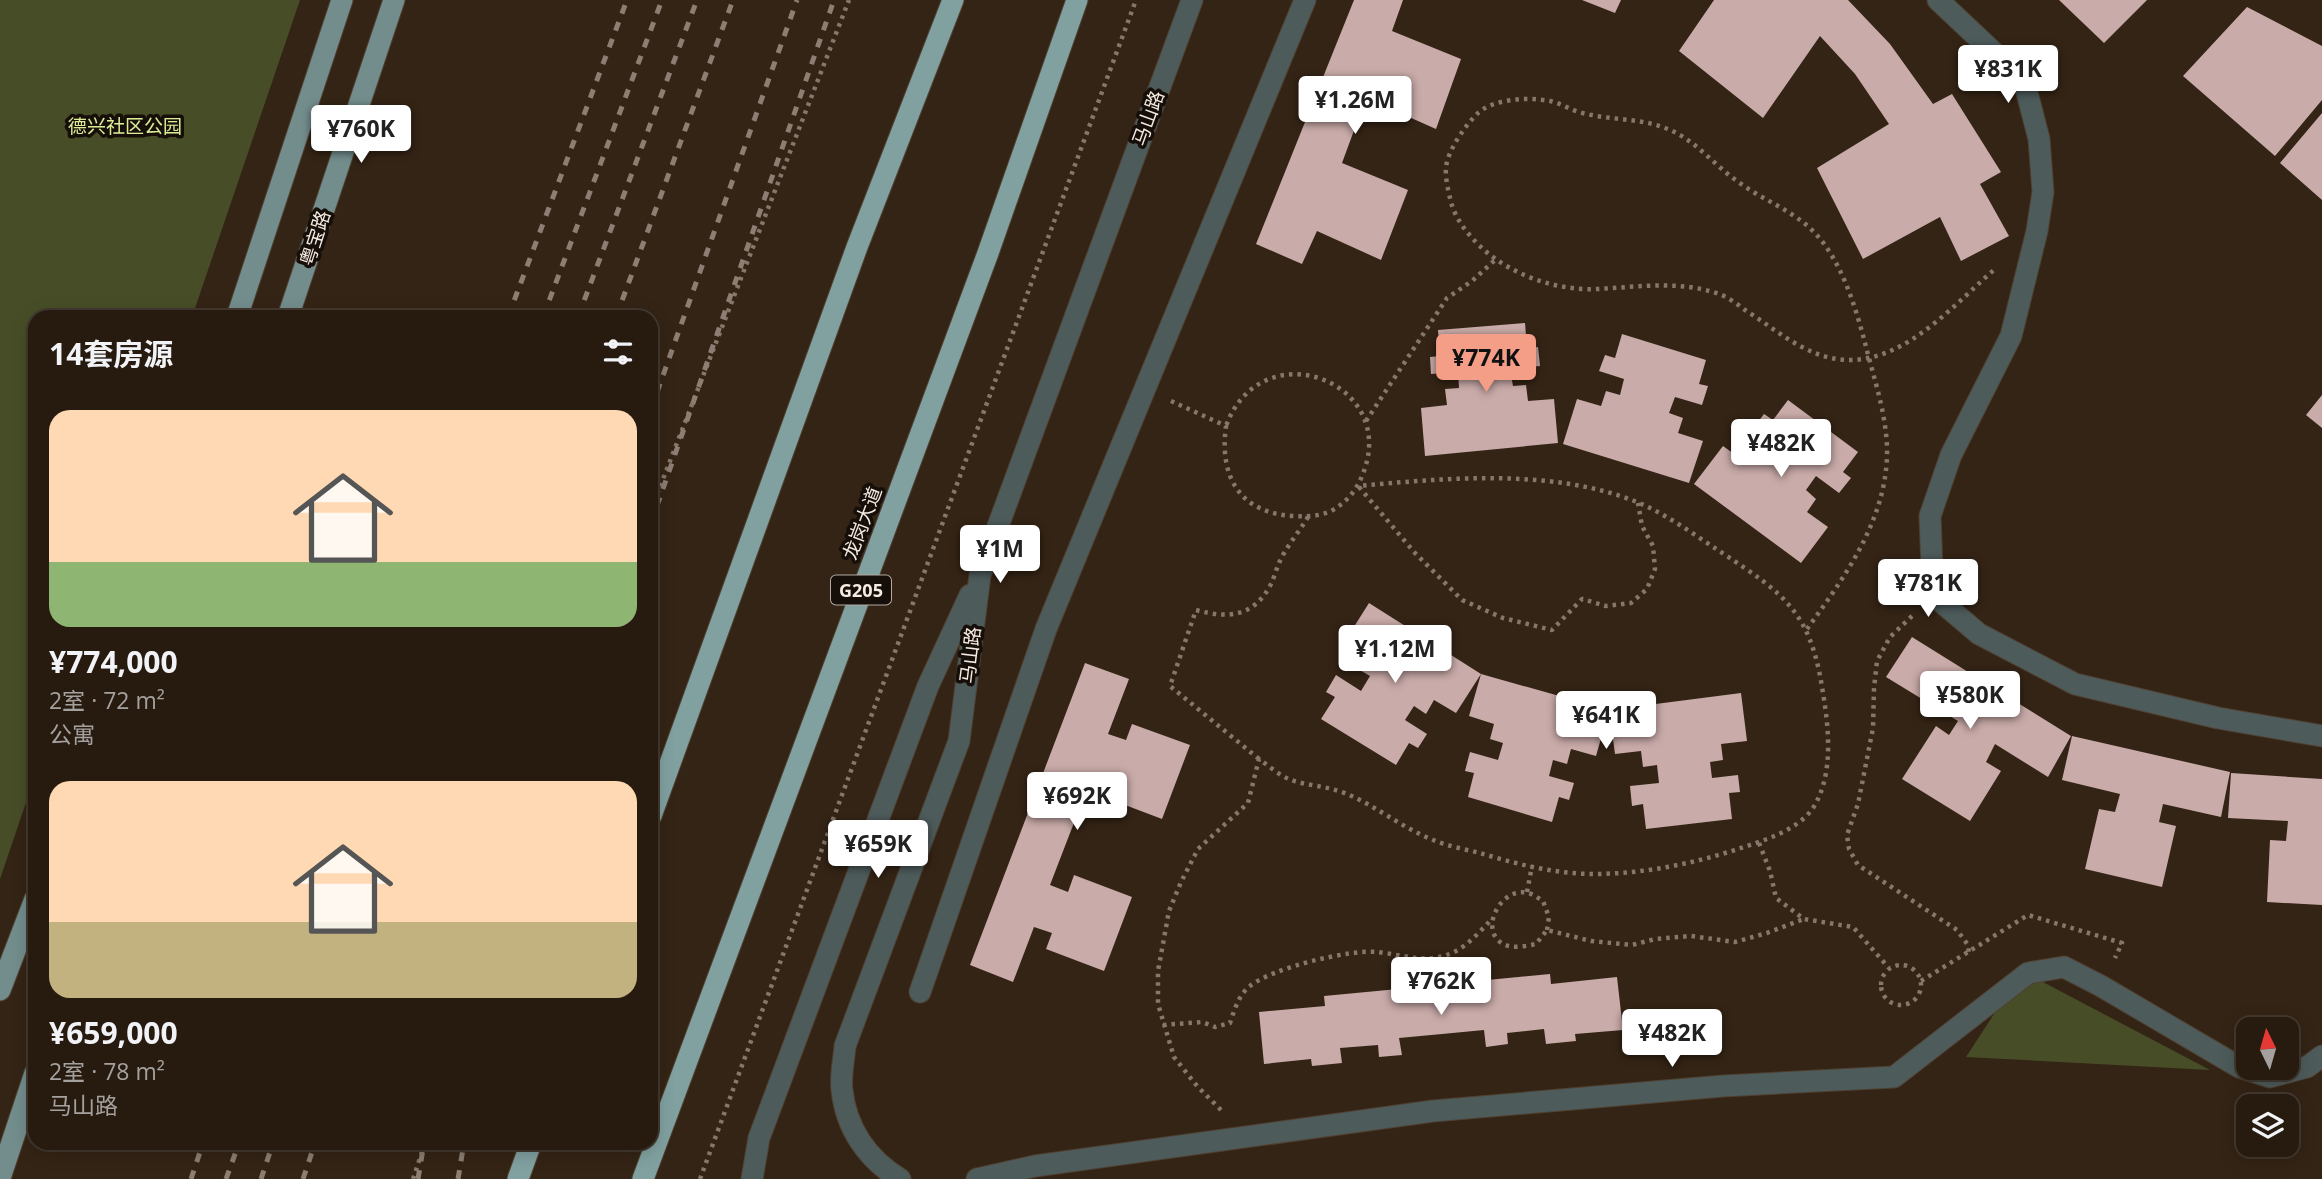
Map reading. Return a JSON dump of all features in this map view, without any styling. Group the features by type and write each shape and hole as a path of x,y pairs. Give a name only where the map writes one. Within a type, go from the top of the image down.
{"highway":[{"path":"658,797 858,247 953,0"},
{"name":"龙岗大道","path":"658,1139 988,253 1077,0"},
{"path":"518,1179 528,1150"},
{"name":"龙岗大道","path":"643,1179 654,1150"}],"main road":[{"path":"239,310 342,0"},
{"name":"粤宝路","path":"290,310 394,0"},
{"path":"0,990 28,918"},
{"path":"0,1178 28,1094"}],"street":[{"name":"马山路","path":"900,1179 883,1168 853,1133 842,1089 845,1046 959,741 980,575 1192,0"},
{"path":"920,992 1046,629 1305,0"},
{"path":"1938,0 2024,81 2039,139 2043,192 2037,231 2011,336 1951,455 1930,516 1933,595 1979,634 2075,684 2218,718 2322,736"},
{"path":"752,1179 759,1138 919,712 980,575"},
{"path":"977,1179 1035,1166 1433,1111 1723,1086 1894,1077 2028,973 2064,967 2239,1067 2270,1077 2308,1067 2322,1056"}],"path":[{"path":"658,492 849,0"},
{"path":"700,1179 1136,0"},
{"path":"1807,629 1845,575 1865,538 1882,496 1887,456 1884,420 1868,358 1858,315 1832,256 1816,234 1794,214 1740,184 1696,144 1670,130 1645,122 1612,120 1579,112 1551,101 1510,100 1480,111 1459,136 1446,167 1450,201 1467,234 1495,260 1544,283 1592,289 1684,285 1722,295 1791,343 1842,361 1868,358 1894,349 1923,332 1996,268"},
{"path":"1366,421 1447,298 1472,281 1495,260"},
{"path":"1296,374 1317,377 1337,385 1354,401 1366,421 1369,445 1366,467 1358,486 1347,501 1330,512 1308,517 1283,516 1261,510 1245,498 1233,483 1226,467 1224,444 1226,426 1232,411 1243,395 1257,384 1275,376 1296,374"},
{"path":"1145,388 1226,426"},
{"path":"1308,517 1258,603 1241,612 1219,616 1196,610 1170,686 1259,759 1289,779 1321,785 1349,795 1432,840 1532,866 1593,874 1693,864 1759,843 1798,824 1817,802 1827,766 1824,696 1818,662 1807,629 1785,600 1762,580 1679,524 1638,502 1595,488 1523,479 1429,480 1358,486"},
{"path":"1358,486 1415,554 1462,600 1503,618 1552,630 1583,599 1606,606 1631,603 1647,589 1655,569 1653,546 1642,526 1638,502"},
{"path":"1913,616 1890,637 1877,661 1873,728 1858,804 1847,835 1849,849 1858,865 1956,930 1968,945 1969,953"},
{"path":"1259,759 1248,803 1198,849 1170,911 1158,971 1158,1003 1174,1057 1197,1086 1223,1111 1263,1135"},
{"path":"1759,843 1770,870 1776,898 1804,919 1853,927 1889,968"},
{"path":"1527,892 1532,866"},
{"path":"1163,1025 1202,1022 1215,1027 1230,1023 1235,1006 1249,986 1277,972 1303,964 1350,954 1377,952 1425,959 1451,954 1470,942 1493,918 1500,901 1512,894 1527,892 1542,901 1549,917 1547,930 1536,944 1518,947 1503,944 1493,933 1493,918"},
{"path":"1921,981 2028,915"},
{"path":"1547,930 1591,941 1632,944 1691,936 1735,942 1804,919"},
{"path":"1901,964 1908,965 1919,975 1921,981 1921,989 1914,1001 1902,1005 1884,997 1880,985 1889,968 1901,964"},
{"path":"413,1179 423,1150"}],"green space":[{"name":"德兴社区公园","path":"0,0 300,0 194,310 28,310 28,797 0,879"},
{"path":"2022,971 2210,1070 1966,1057"}],"building":[{"path":"1354,0 1403,0 1392,31 1461,59 1436,129 1366,98 1342,163 1408,190 1381,260 1317,231 1302,264 1256,244"},
{"path":"1582,0 1621,0 1615,13"},
{"path":"1714,0 1848,0 1890,44 1933,104 1952,94 2001,172 1980,184 2009,236 1961,261 1940,217 1863,259 1817,168 1889,124 1855,74 1820,36 1763,118 1679,51"},
{"path":"2059,0 2147,0 2104,43"},
{"path":"2247,7 2322,46 2322,100 2275,156 2183,76"},
{"path":"2322,113 2322,200 2280,163"},
{"path":"1525,323 1527,348 1538,347 1540,366 1510,369 1513,386 1526,385 1528,401 1554,399 1558,443 1425,456 1421,408 1447,405 1445,389 1459,388 1458,372 1431,374 1430,357 1440,356 1438,330"},
{"path":"1622,334 1706,360 1699,384 1708,386 1702,405 1675,397 1669,413 1683,418 1678,433 1703,441 1689,483 1563,444 1577,399 1601,406 1606,391 1620,395 1624,379 1599,371 1605,355 1615,358"},
{"path":"2322,395 2322,428 2306,415"},
{"path":"1788,400 1858,452 1843,472 1851,478 1839,493 1816,476 1806,490 1816,499 1807,512 1828,527 1801,563 1694,484 1723,446 1744,461 1754,448 1765,456 1775,443 1754,427 1764,414 1773,420"},
{"path":"1369,603 1481,674 1456,713 1434,700 1426,714 1414,706 1405,720 1427,734 1418,748 1409,743 1396,765 1321,719 1335,697 1326,692 1336,675 1361,691 1370,676 1358,669 1367,655 1345,641"},
{"path":"1912,637 2071,736 2048,777 1995,744 1986,762 2001,771 1970,821 1902,779 1936,726 1949,735 1958,721 1886,677"},
{"path":"1085,663 1129,679 1108,734 1126,740 1132,724 1190,745 1162,819 1104,797 1109,782 1092,776 1050,885 1068,892 1074,875 1132,897 1104,971 1046,949 1052,933 1034,927 1013,982 970,965"},
{"path":"1481,674 1609,710 1596,756 1571,749 1567,764 1553,760 1549,776 1574,783 1569,800 1559,797 1552,822 1468,797 1474,773 1465,771 1470,752 1498,760 1503,743 1490,739 1494,724 1469,716"},
{"path":"1741,693 1747,741 1721,744 1723,760 1710,762 1712,778 1738,775 1740,792 1729,793 1732,819 1646,829 1643,804 1632,806 1630,786 1659,783 1657,765 1643,767 1641,751 1615,754 1609,710"},
{"path":"2072,736 2230,772 2221,817 2163,804 2159,822 2176,826 2162,887 2085,869 2099,809 2115,812 2120,794 2062,780"},
{"path":"2231,773 2322,779 2322,905 2267,902 2270,840 2286,841 2288,821 2228,818"},
{"path":"1550,974 1551,984 1617,977 1623,1030 1575,1034 1576,1041 1546,1044 1544,1029 1507,1033 1508,1044 1486,1047 1484,1030 1399,1038 1402,1055 1379,1057 1378,1045 1340,1048 1342,1063 1312,1066 1311,1059 1264,1064 1259,1012 1325,1006 1324,996 1398,989 1398,995 1437,992 1478,988 1477,981"}],"railway":[{"path":"511,310 627,0"},
{"path":"546,310 662,0"},
{"path":"581,310 697,0"},
{"path":"619,310 733,0"},
{"path":"658,389 797,0"},
{"path":"658,503 834,0"},
{"path":"191,1179 201,1150"},
{"path":"226,1179 236,1150"},
{"path":"261,1179 271,1150"},
{"path":"303,1179 313,1150"},
{"path":"418,1179 423,1150"},
{"path":"458,1179 463,1150"}]}
